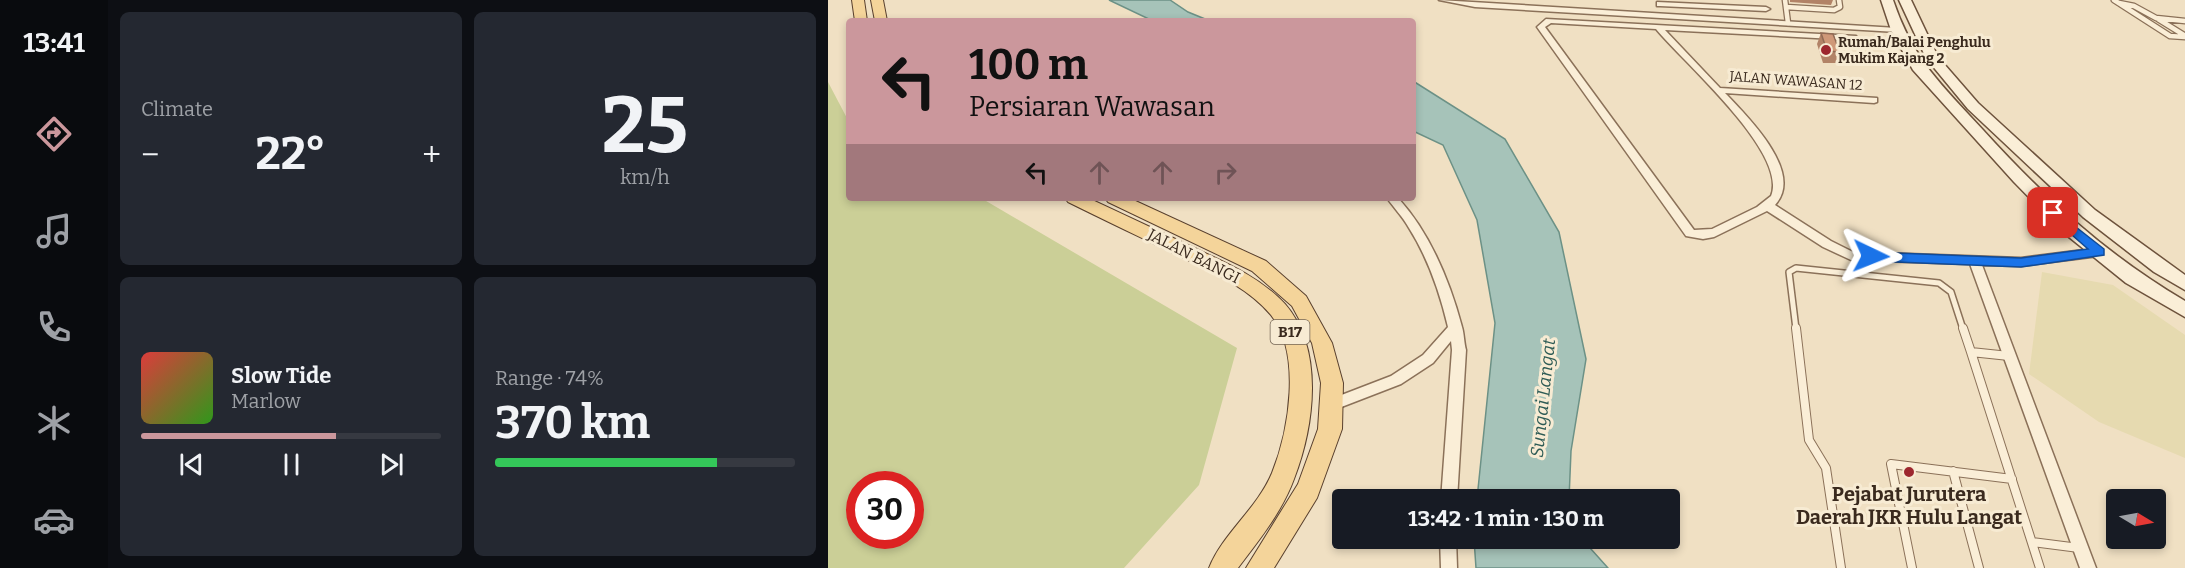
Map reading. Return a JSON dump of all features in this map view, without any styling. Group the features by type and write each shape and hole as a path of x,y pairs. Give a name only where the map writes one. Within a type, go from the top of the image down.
{"main road":[{"path":"858,0 861,18"},
{"path":"877,0 880,18"},
{"path":"1887,0 1898,30 1918,68 2019,179 2070,229 2099,252 2132,278 2185,310"},
{"path":"1898,30 1908,23 1907,6"},
{"path":"1907,6 1924,44 1962,96 2028,160 2099,222 2185,284"},
{"path":"1898,30 1924,44"},
{"name":"JALAN BANGI","path":"1080,201 1240,278 1278,310 1298,346 1300,384 1295,439 1282,479 1258,521 1222,568"},
{"name":"JALAN BANGI","path":"1120,201 1259,266 1299,301 1322,343 1332,383 1329,429 1308,490 1259,568"},
{"path":"2099,222 2102,240 2099,252"},
{"path":"2099,252 2138,260 2160,268"}],"street":[{"path":"1443,0 1898,30"},
{"path":"1660,16 1660,2 1766,9"},
{"path":"1626,25 1628,14"},
{"path":"1658,27 1768,150 1779,173 1778,194 1768,206 1708,236 1690,233 1541,27 1549,21 1626,25 1853,38"},
{"name":"JALAN WAWASAN 12","path":"1716,90 1874,100"},
{"path":"1395,201 1401,206 1423,244 1449,301 1456,327 1459,350 1450,489"},
{"path":"1768,206 1827,244 1851,256 2021,262 2099,252"},
{"path":"1974,260 2088,568"},
{"path":"1331,405 1396,380 1428,359 1456,327"},
{"path":"1448,549 1449,568"}],"lane":[{"path":"1785,0 1788,23"},
{"path":"1786,7 1834,10 1840,7 1839,0"},
{"path":"2116,1 2131,3 2184,36"},
{"path":"2116,1 2170,36 2184,36"},
{"path":"2158,19 2178,17 2185,21"},
{"path":"1841,568 1826,468 1809,440 1789,272 1796,268 1946,286 1951,292 2040,568"},
{"path":"1971,352 2009,356"},
{"path":"1912,568 1891,464 2012,479"},
{"path":"1953,471 1979,568"},
{"path":"2032,542 2080,548"}],"shaded area":[{"path":"2042,272 2113,285 2185,335 2185,458 2099,422 2029,374"}],"green space":[{"path":"828,82 846,116 846,201 986,201 1237,348 1199,485 1124,568 828,568"}],"water":[{"path":"1109,0 1170,0 1188,12 1203,18 1147,18"},
{"name":"Sungai Langat","path":"1416,83 1505,139 1559,232 1586,359 1571,451 1569,489 1478,489 1495,323 1477,220 1443,145 1416,132"},
{"path":"1475,549 1591,549 1608,568 1476,568"}],"building":[{"path":"1821,33 1833,34 1840,52 1827,51"}],"place":[{"name":"Rumah/Balai Penghulu Mukim Kajang 2","path":"1826,50"},
{"name":"Pejabat Jurutera Daerah JKR Hulu Langat","path":"1909,472"}],"route":[{"path":"1871,256 2021,262 2047,261 2099,252 2053,213"}]}
